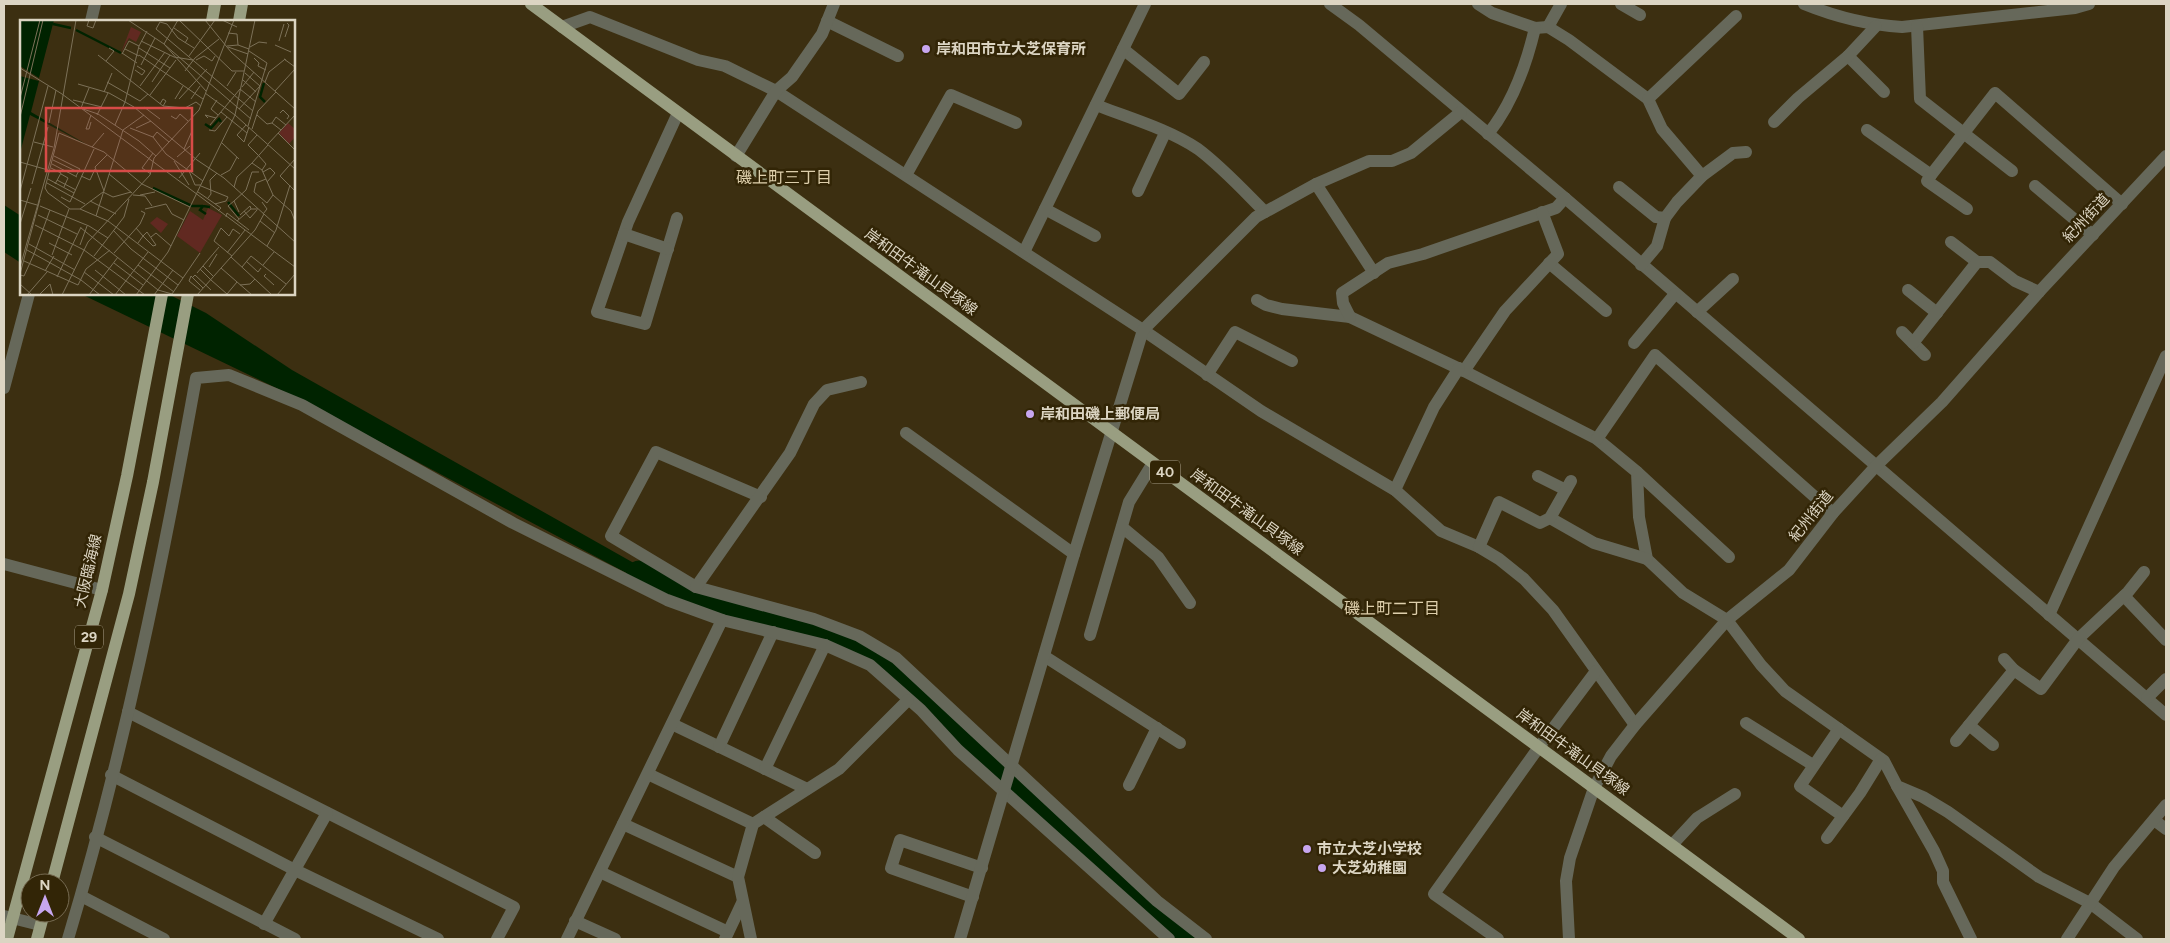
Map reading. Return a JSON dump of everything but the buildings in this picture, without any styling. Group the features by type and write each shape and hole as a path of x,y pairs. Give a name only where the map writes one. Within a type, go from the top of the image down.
{"main road":[{"path":"212,20 215,4"},
{"path":"239,20 242,4"},
{"name":"岸和田牛滝山貝塚線","path":"531,4 1799,939"},
{"name":"大阪臨海線","path":"7,939 8,917 102,590 162,295"},
{"name":"29","path":"55,873 129,594 187,297"},
{"path":"36,939 41,923"}],"street":[{"path":"91,20 95,4"},
{"path":"736,156 776,90 792,77 822,34 834,4"},
{"path":"1024,252 1145,4"},
{"path":"1330,4 1359,25 1565,198 2166,714"},
{"path":"1478,4 1492,13 1535,28 1548,28 1569,40 1648,99 1662,129 1702,176"},
{"path":"1548,28 1562,4"},
{"path":"1622,4 1640,15"},
{"path":"1804,4 1834,16 1876,26 1917,26 2075,8 2089,4"},
{"path":"1648,99 1736,16"},
{"path":"562,26 590,17 698,60 725,66 776,90 1144,330 1260,411 1395,490 1441,531 1479,547 1524,579 1553,610 1635,724"},
{"path":"827,21 898,56"},
{"path":"1774,122 1798,98 1848,56 1876,26"},
{"path":"1917,26 1920,99 2012,171"},
{"path":"1488,134 1500,119 1521,76 1535,28"},
{"path":"1123,50 1179,94 1204,62"},
{"path":"1848,56 1884,92"},
{"path":"1967,209 1927,181 1995,94 2122,204"},
{"path":"906,175 951,95 1016,123"},
{"path":"1096,105 1165,133 1196,148 1219,167 1265,212"},
{"path":"960,939 1012,770 1074,554 1144,330 1238,234 1265,212 1316,184 1370,161 1392,161 1411,153 1461,112"},
{"path":"678,113 624,234 597,312 645,324 678,218"},
{"path":"1867,130 1932,175"},
{"path":"1138,191 1165,133"},
{"path":"1642,265 1657,246 1664,218 1702,176 1733,153 1746,152"},
{"name":"紀州街道","path":"1569,939 1566,881 1570,858 1594,788 1611,756 1635,724 1727,620 1788,570 1833,513 1876,466 1942,402 2040,292 2166,156"},
{"path":"1316,184 1374,273"},
{"path":"2035,186 2093,235"},
{"path":"1619,187 1656,217 1664,218"},
{"path":"1350,317 1343,303 1342,293 1388,263 1423,254 1556,208 1565,198"},
{"path":"1045,209 1095,236"},
{"path":"1395,490 1434,406 1505,311 1558,254 1542,212"},
{"path":"624,234 668,249"},
{"path":"1951,242 1977,262 1990,262 2015,281 2040,292"},
{"path":"1913,343 1977,262"},
{"path":"1549,263 1606,310"},
{"path":"1697,312 1734,279"},
{"path":"1908,290 1936,314"},
{"path":"1634,343 1675,294"},
{"path":"4,388 29,295"},
{"path":"1257,300 1266,305 1282,309 1350,317 1461,370 1597,439 1637,472 1729,557"},
{"path":"1207,375 1235,332 1292,361"},
{"path":"1902,332 1925,355"},
{"path":"1597,439 1655,356 1833,513"},
{"path":"2049,615 2166,356"},
{"path":"68,939 81,896 128,712 165,552 196,378 229,375 302,405 513,523 667,600 722,620 825,645 870,665 1169,939"},
{"path":"696,587 761,498 790,453 814,404 827,390 861,382"},
{"path":"906,433 1074,554"},
{"path":"761,498 656,452 611,536 696,587 814,619 860,636 896,658 1012,770 1157,901 1206,939"},
{"path":"1090,635 1129,502 1153,463"},
{"path":"1637,472 1639,516 1647,559"},
{"path":"1479,547 1498,502 1540,523 1550,518 1568,486 1538,476"},
{"path":"1550,518 1594,543 1647,559 1683,592 1727,620 1760,665 1785,691 1881,759 1934,851 1943,871 1942,882 1971,939"},
{"path":"1122,526 1158,557 1190,602"},
{"path":"4,564 102,590"},
{"path":"2004,659 2014,670 2041,689 2078,639 2124,596 2144,572"},
{"path":"2124,596 2166,640"},
{"path":"567,939 722,620"},
{"path":"719,747 773,632"},
{"path":"765,769 825,645"},
{"path":"1044,656 1180,743"},
{"path":"1956,741 2014,670"},
{"path":"1498,939 1434,894 1596,671"},
{"path":"2147,698 2166,679"},
{"path":"751,939 738,877 758,820 839,769 908,700"},
{"path":"128,712 514,907 497,939"},
{"path":"1746,723 1813,765"},
{"path":"672,724 807,789"},
{"path":"1969,725 1993,745"},
{"path":"1129,785 1157,728"},
{"path":"1839,729 1800,786 1843,816"},
{"path":"1827,838 1881,759"},
{"path":"648,774 758,820 815,853"},
{"path":"111,775 295,870 438,939"},
{"path":"1897,786 1923,797 1948,812 2039,877 2090,903 2127,935 2137,939"},
{"path":"1672,846 1697,818 1735,794"},
{"path":"2067,939 2114,866 2166,806"},
{"path":"264,924 327,813"},
{"path":"2154,820 2166,829"},
{"path":"623,824 738,877"},
{"path":"95,837 295,939"},
{"path":"973,897 891,868 900,840 982,868"},
{"path":"600,872 726,936 742,903"},
{"path":"81,896 164,939"},
{"path":"576,921 615,939"}],"shaded area":[{"path":"4,205 20,215 20,262 4,252"},
{"path":"83,295 170,295 206,313 292,370 671,584 666,594 299,399"}],"waterway":[{"path":"639,573 661,585 717,603 813,628 855,644 890,670 1048,820 1190,939"}],"place":[{"name":"岸和田市立大芝保育所","path":"926,49"},
{"name":"岸和田磯上郵便局","path":"1030,414"},
{"name":"市立大芝小学校","path":"1307,849"},
{"name":"大芝幼稚園","path":"1322,868"}],"district":[{"name":"磯上町三丁目","path":"784,177"},
{"name":"磯上町二丁目","path":"1392,608"}]}
